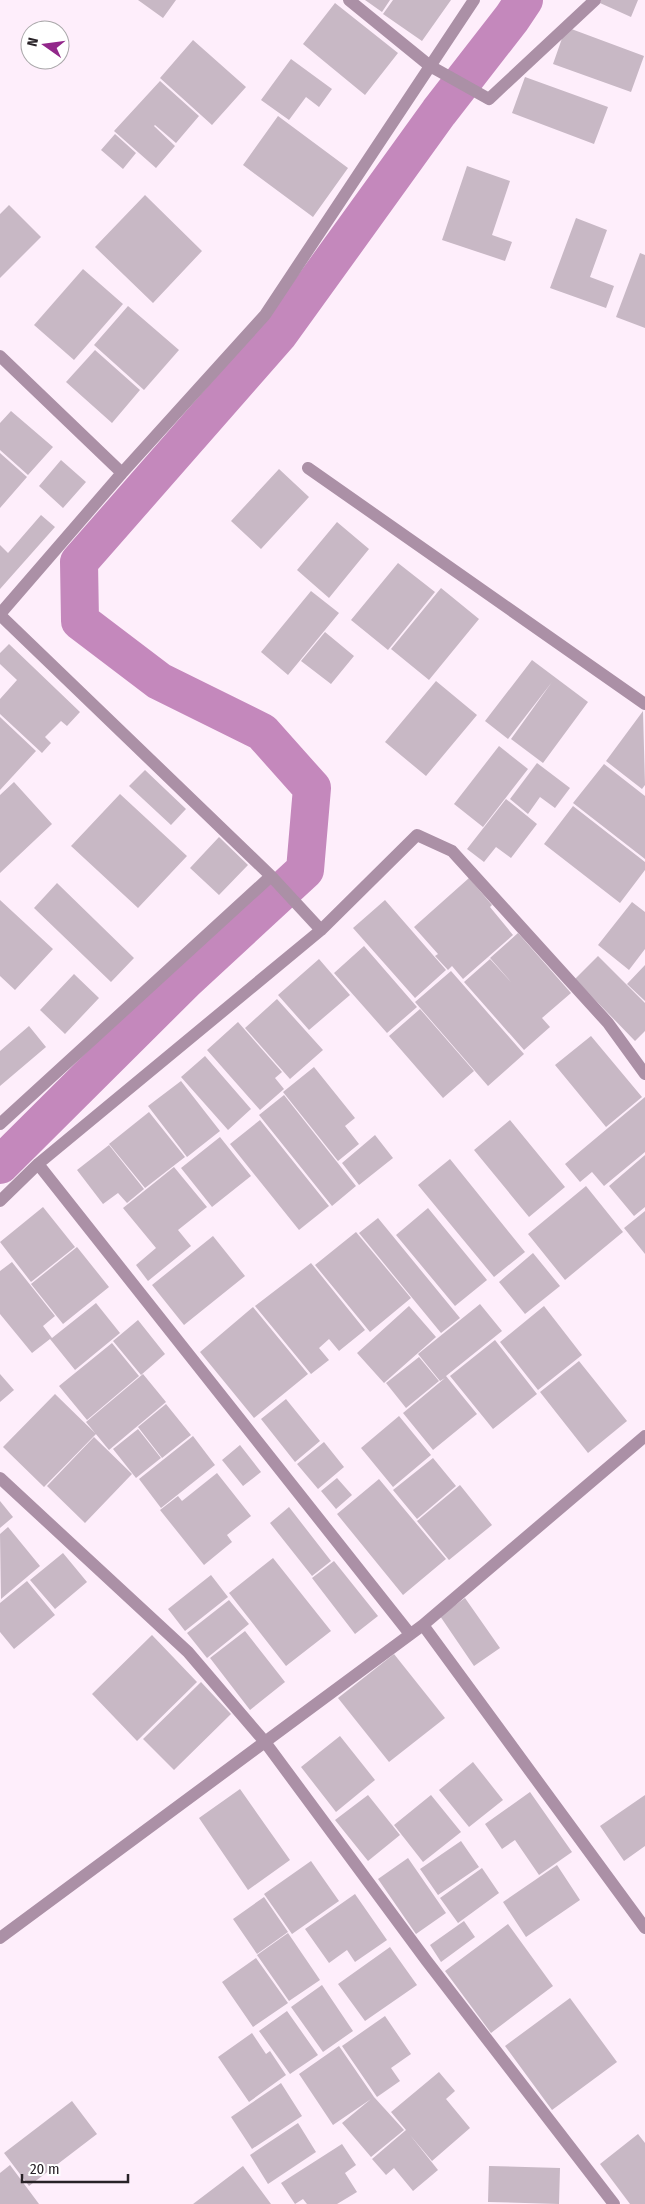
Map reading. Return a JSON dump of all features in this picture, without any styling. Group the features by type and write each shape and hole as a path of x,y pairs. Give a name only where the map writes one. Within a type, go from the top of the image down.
{"street":[{"path":"349,0 430,66 489,99 594,0"},
{"path":"321,930 271,876 0,614 122,473 265,315 474,0"},
{"path":"0,356 122,473"},
{"path":"308,468 645,704"},
{"path":"0,1201 38,1164 321,930 417,834 452,851 608,1023 645,1074"},
{"path":"0,1124 271,876"},
{"path":"38,1164 410,1634"},
{"path":"0,1938 423,1625 645,1436"},
{"path":"0,1478 188,1652 265,1742 426,1960 614,2204"},
{"path":"423,1625 645,1928"}],"building":[{"path":"138,0 176,0 163,18"},
{"path":"365,0 390,0 382,12"},
{"path":"393,0 451,0 422,41 383,14"},
{"path":"601,0 638,0 631,17 600,3"},
{"path":"335,3 398,53 365,95 303,44"},
{"path":"566,27 644,56 631,92 553,64"},
{"path":"193,40 246,87 212,125 160,78"},
{"path":"291,59 332,89 319,107 306,97 289,120 261,100"},
{"path":"525,77 608,107 594,144 512,113"},
{"path":"160,81 199,116 176,143 154,126 175,146 156,168 114,131"},
{"path":"278,116 348,168 313,217 243,165"},
{"path":"115,134 136,153 123,169 101,150"},
{"path":"467,166 510,181 492,235 512,242 505,261 442,240"},
{"path":"145,195 202,251 153,303 95,247"},
{"path":"9,205 41,237 0,278 0,214"},
{"path":"576,218 607,230 590,277 614,286 606,308 550,288"},
{"path":"640,253 645,255 645,328 616,317"},
{"path":"83,269 123,304 74,360 34,325"},
{"path":"128,306 179,350 144,390 94,345"},
{"path":"95,350 140,390 112,423 66,382"},
{"path":"11,411 53,447 28,475 0,450 0,423"},
{"path":"0,453 27,477 0,508"},
{"path":"61,460 86,482 63,508 39,486"},
{"path":"279,469 309,497 261,549 231,521"},
{"path":"41,515 55,527 0,589 0,545 8,553"},
{"path":"337,522 369,549 329,598 297,570"},
{"path":"398,563 435,592 388,650 351,620"},
{"path":"441,588 479,619 429,680 391,649"},
{"path":"311,591 339,613 288,675 261,652"},
{"path":"325,632 354,656 331,684 301,661"},
{"path":"9,644 80,712 67,726 61,721 45,737 51,743 42,753 0,714 0,699 17,680 0,664 0,653"},
{"path":"532,660 588,702 543,763 511,739 552,682 508,739 485,721"},
{"path":"436,681 477,715 426,776 385,742"},
{"path":"643,711 645,785 642,789 606,761"},
{"path":"0,717 36,751 0,790"},
{"path":"499,746 528,769 483,827 454,804"},
{"path":"537,763 570,788 555,808 540,797 528,814 510,799"},
{"path":"604,764 645,796 645,859 573,803"},
{"path":"145,770 186,809 171,825 129,786"},
{"path":"14,782 52,824 0,873 0,795"},
{"path":"120,794 187,856 138,908 71,846"},
{"path":"506,799 537,824 511,858 496,847 484,862 467,849"},
{"path":"573,806 645,862 645,870 620,903 544,844"},
{"path":"219,837 248,865 219,895 190,868"},
{"path":"469,878 492,905 490,907 513,935 463,979 452,966 448,970 435,956 438,954 414,927"},
{"path":"57,883 134,958 111,982 34,908"},
{"path":"0,900 53,949 15,990 0,976"},
{"path":"385,900 446,970 415,998 353,928"},
{"path":"632,902 645,912 645,949 629,970 598,945"},
{"path":"518,933 571,993 542,1018 550,1027 524,1050 464,982 490,959 511,982 490,958"},
{"path":"364,946 417,1007 387,1033 334,973"},
{"path":"598,956 645,1003 645,1031 635,1041 575,979"},
{"path":"319,959 350,995 309,1030 278,995"},
{"path":"645,965 645,1001 627,984"},
{"path":"451,971 524,1054 488,1086 415,1002"},
{"path":"74,974 99,998 65,1034 40,1010"},
{"path":"277,999 323,1050 290,1079 245,1028"},
{"path":"420,1009 474,1071 443,1098 389,1036"},
{"path":"238,1022 282,1072 275,1078 284,1089 260,1110 207,1050"},
{"path":"29,1026 46,1047 0,1086 0,1051"},
{"path":"591,1036 642,1097 606,1127 555,1065"},
{"path":"205,1056 251,1109 228,1130 181,1077"},
{"path":"314,1067 355,1118 345,1126 359,1144 338,1161 283,1092"},
{"path":"181,1081 220,1131 187,1157 148,1106"},
{"path":"284,1095 356,1186 332,1206 259,1115"},
{"path":"645,1097 645,1152 604,1186 592,1172 580,1182 565,1164"},
{"path":"149,1112 185,1157 145,1188 109,1144"},
{"path":"260,1120 329,1206 299,1230 230,1144"},
{"path":"510,1120 565,1187 529,1217 474,1150"},
{"path":"375,1135 393,1158 359,1185 342,1163"},
{"path":"220,1137 251,1176 212,1207 181,1168"},
{"path":"109,1145 144,1189 127,1203 118,1193 103,1204 77,1170"},
{"path":"645,1155 645,1207 634,1216 609,1186"},
{"path":"450,1159 525,1252 494,1277 418,1185"},
{"path":"174,1167 207,1207 178,1230 191,1246 148,1281 136,1265 156,1248 123,1208"},
{"path":"586,1186 623,1232 565,1280 528,1234"},
{"path":"43,1207 75,1247 31,1282 0,1242"},
{"path":"428,1208 487,1280 455,1306 396,1235"},
{"path":"645,1211 645,1254 624,1228"},
{"path":"378,1218 460,1318 441,1333 359,1233"},
{"path":"356,1232 411,1298 370,1332 315,1265"},
{"path":"213,1236 245,1276 184,1325 152,1285"},
{"path":"77,1247 109,1287 63,1324 31,1284"},
{"path":"533,1253 560,1286 525,1314 499,1282"},
{"path":"12,1262 55,1316 43,1326 52,1338 96,1303 120,1333 75,1370 50,1339 32,1353 0,1314 0,1271"},
{"path":"311,1263 365,1330 339,1351 329,1339 319,1348 329,1360 311,1374 255,1306"},
{"path":"480,1304 502,1331 446,1376 477,1414 433,1450 403,1413 445,1378 440,1381 418,1354"},
{"path":"409,1306 436,1337 384,1383 357,1353"},
{"path":"544,1306 582,1355 538,1390 500,1342"},
{"path":"253,1307 308,1374 254,1418 200,1352"},
{"path":"138,1320 165,1354 141,1375 113,1341"},
{"path":"495,1340 537,1394 493,1429 450,1376"},
{"path":"112,1343 139,1376 87,1420 59,1386"},
{"path":"419,1357 439,1381 406,1408 386,1383"},
{"path":"579,1361 627,1421 588,1453 540,1392"},
{"path":"0,1374 14,1390 0,1402"},
{"path":"143,1374 166,1402 109,1450 86,1422"},
{"path":"55,1394 96,1434 44,1487 3,1447"},
{"path":"286,1399 320,1441 295,1462 261,1419"},
{"path":"166,1404 191,1435 162,1458 138,1427"},
{"path":"399,1416 431,1455 393,1487 361,1448"},
{"path":"138,1429 161,1458 136,1478 113,1449"},
{"path":"193,1436 215,1465 161,1508 139,1479"},
{"path":"94,1437 132,1474 85,1523 47,1486"},
{"path":"324,1442 344,1467 318,1489 297,1464"},
{"path":"240,1445 261,1472 243,1486 222,1460"},
{"path":"433,1458 456,1486 417,1519 393,1490"},
{"path":"217,1473 251,1516 227,1535 232,1542 204,1565 160,1510 178,1496 182,1501"},
{"path":"337,1478 352,1495 336,1509 321,1491"},
{"path":"379,1479 446,1559 403,1595 337,1514"},
{"path":"460,1485 492,1525 449,1560 417,1521"},
{"path":"0,1501 13,1517 0,1528"},
{"path":"289,1507 331,1561 312,1576 270,1523"},
{"path":"8,1527 40,1566 1,1599 0,1534"},
{"path":"63,1553 87,1582 55,1609 30,1580"},
{"path":"273,1558 331,1631 286,1666 229,1593"},
{"path":"334,1561 378,1616 355,1634 312,1578"},
{"path":"211,1575 228,1597 185,1631 168,1609"},
{"path":"27,1581 55,1615 14,1649 0,1632 0,1603"},
{"path":"465,1598 500,1648 474,1666 440,1616"},
{"path":"229,1600 249,1624 207,1658 187,1633"},
{"path":"245,1631 285,1682 250,1710 210,1658"},
{"path":"152,1635 197,1682 137,1741 92,1694"},
{"path":"394,1654 445,1718 389,1762 338,1698"},
{"path":"201,1682 231,1714 174,1770 143,1739"},
{"path":"340,1736 375,1780 336,1812 301,1767"},
{"path":"473,1762 503,1800 469,1827 439,1790"},
{"path":"240,1789 290,1860 248,1890 199,1818"},
{"path":"530,1792 572,1852 539,1875 515,1840 502,1849 485,1824"},
{"path":"368,1795 400,1835 368,1861 335,1820"},
{"path":"431,1795 461,1832 423,1862 394,1825"},
{"path":"645,1795 645,1846 624,1861 600,1826"},
{"path":"461,1841 479,1867 438,1895 420,1869"},
{"path":"408,1858 446,1913 416,1934 378,1879"},
{"path":"311,1861 339,1901 292,1934 264,1894"},
{"path":"557,1865 580,1900 526,1937 503,1902"},
{"path":"482,1868 499,1893 458,1923 440,1898"},
{"path":"355,1894 387,1940 355,1962 347,1950 329,1963 305,1929"},
{"path":"264,1897 288,1932 257,1954 233,1919"},
{"path":"464,1921 475,1937 441,1962 430,1945"},
{"path":"508,1924 553,1986 491,2033 445,1971"},
{"path":"288,1933 320,1980 289,2001 257,1955"},
{"path":"390,1947 417,1985 365,2021 338,1984"},
{"path":"256,1958 288,2003 253,2027 222,1982"},
{"path":"322,1985 353,2031 323,2052 291,2007"},
{"path":"570,1998 617,2062 552,2110 505,2046"},
{"path":"287,2011 318,2055 290,2074 259,2031"},
{"path":"385,2016 411,2054 391,2068 400,2081 377,2097 342,2046"},
{"path":"252,2033 266,2054 270,2051 286,2075 249,2102 218,2057"},
{"path":"339,2046 374,2097 404,2130 371,2157 342,2123 371,2099 333,2125 299,2074"},
{"path":"439,2072 455,2091 446,2099 470,2128 432,2161 410,2135 438,2170 413,2191 394,2168 386,2175 372,2159 406,2130 391,2112"},
{"path":"281,2083 302,2116 252,2149 231,2117"},
{"path":"72,2101 97,2134 29,2186 4,2153"},
{"path":"298,2123 316,2152 268,2184 250,2155"},
{"path":"638,2134 645,2143 645,2204 630,2204 600,2164"},
{"path":"342,2144 356,2165 345,2173 357,2192 337,2204 307,2204 303,2199 295,2204 281,2183"},
{"path":"10,2165 39,2204 0,2204 0,2173"},
{"path":"243,2166 271,2204 193,2204"},
{"path":"489,2166 560,2168 559,2204 488,2202"}],"waterway":[{"path":"0,1165 186,980 305,870 312,788 262,732 159,681 80,621 79,562 279,334 439,112 524,0"}]}
